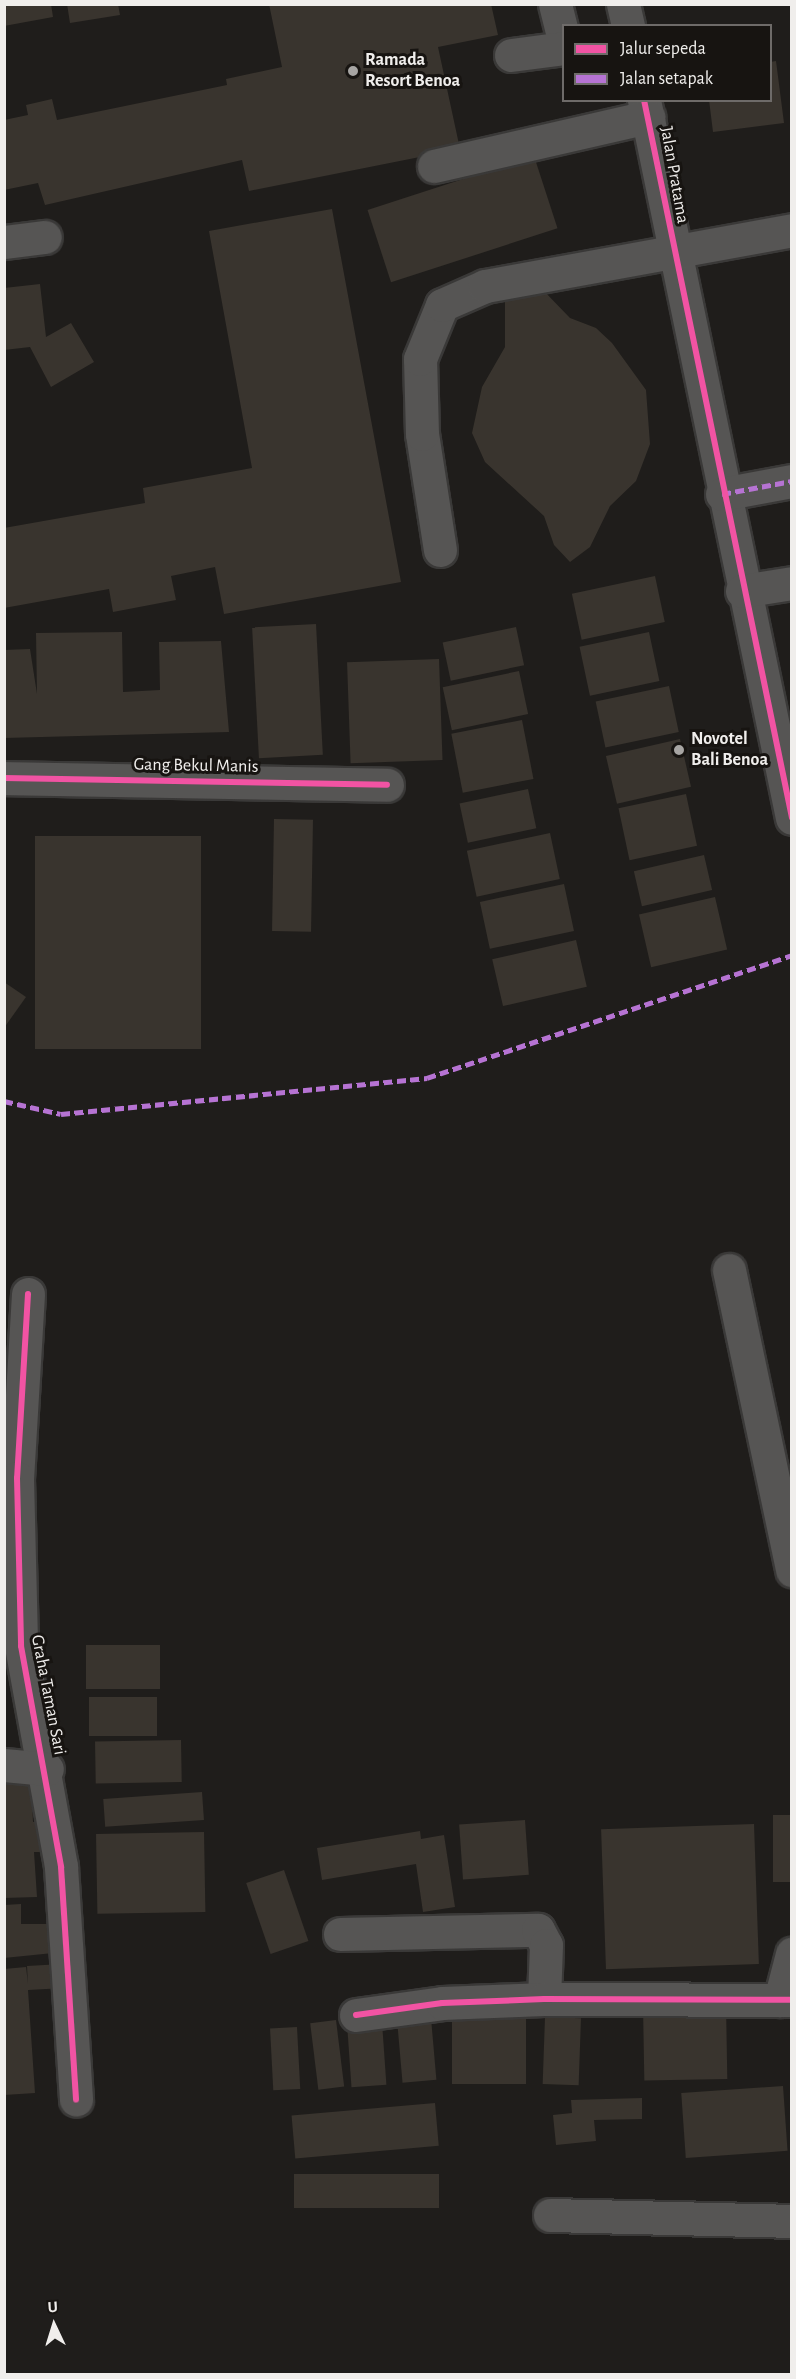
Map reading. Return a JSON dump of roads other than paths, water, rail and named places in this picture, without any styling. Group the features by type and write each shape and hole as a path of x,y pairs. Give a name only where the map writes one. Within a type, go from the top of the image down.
{"street":[{"path":"555,4 562,32"},
{"path":"623,4 628,24"},
{"path":"511,55 562,48"},
{"path":"434,165 646,109"},
{"name":"Jalan Pratama","path":"646,109 722,494 792,818"},
{"path":"440,550 422,435 420,359 438,310 457,294 485,286 673,254 792,230"},
{"path":"4,242 45,237"},
{"path":"722,494 792,481"},
{"path":"742,591 792,583"},
{"name":"Gang Bekul Manis","path":"4,778 387,785"},
{"path":"729,1270 792,1570"},
{"name":"Graha Taman Sari","path":"28,1294 17,1478 21,1646 47,1769 61,1867 76,2100"},
{"name":"Graha Taman Sari","path":"4,1765 47,1769"},
{"path":"340,1934 538,1930 546,1945 544,1998"},
{"path":"356,2015 442,2003 544,1998 786,2000 792,1954"},
{"path":"549,2215 792,2221"}],"place":[{"name":"Ramada Resort Benoa","path":"353,71"},
{"name":"Novotel Bali Benoa","path":"679,750"}]}
